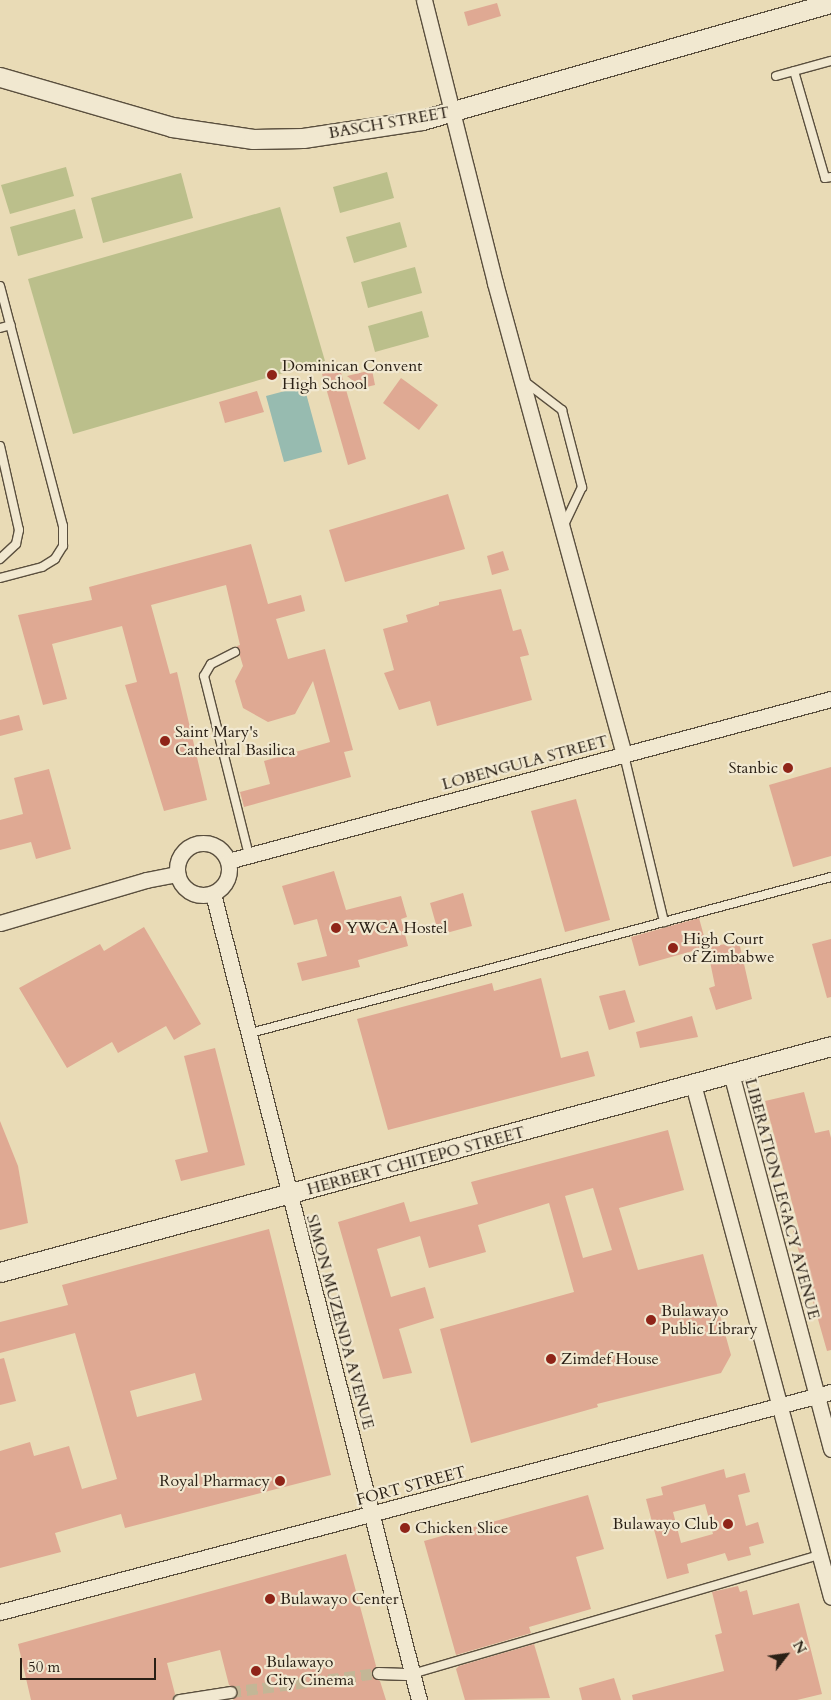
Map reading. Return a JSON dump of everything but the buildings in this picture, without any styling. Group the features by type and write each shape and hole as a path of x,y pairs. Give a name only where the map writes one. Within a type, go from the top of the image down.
{"street":[{"path":"424,0 450,113 520,378 624,755"},
{"name":"BASCH STREET","path":"0,77 172,127 253,139 303,138 450,113 831,3"},
{"name":"LOBENGULA STREET","path":"228,861 831,699"},
{"path":"191,845 213,845 228,861 227,880 212,894 190,892 177,874 177,863 191,845"},
{"path":"0,923 146,880 177,874"},
{"name":"SIMON MUZENDA AVENUE","path":"212,894 419,1700"},
{"name":"HERBERT CHITEPO STREET","path":"0,1272 289,1196 831,1046"},
{"name":"LIBERATION LEGACY AVENUE","path":"730,1073 824,1394 831,1449"},
{"path":"693,1084 831,1597"},
{"name":"FORT STREET","path":"0,1612 824,1394"},
{"path":"378,1673 412,1674"},
{"path":"179,1700 230,1692"}],"lane":[{"path":"776,76 830,63"},
{"path":"794,71 825,178 831,177"},
{"path":"0,286 60,512 63,546 42,567 0,578"},
{"path":"0,328 11,325"},
{"path":"520,378 562,410 582,487 562,529"},
{"path":"0,446 19,530 16,544 0,559"},
{"path":"235,652 211,664 204,676 249,855"},
{"path":"624,755 664,922"},
{"path":"247,1034 831,877"},
{"path":"412,1674 820,1555"}],"green space":[{"path":"66,167 74,196 10,214 1,185"},
{"path":"387,172 394,198 340,213 333,187"},
{"path":"181,173 193,218 103,243 91,198"},
{"path":"280,207 325,361 73,434 28,279"},
{"path":"75,209 83,238 18,256 10,227"},
{"path":"400,222 407,247 354,263 346,237"},
{"path":"415,267 422,293 368,308 361,282"},
{"path":"422,311 429,337 375,352 368,326"}],"water":[{"path":"304,386 322,452 284,462 266,396"}],"tunnel":[{"path":"230,1692 378,1673"}],"place":[{"name":"Dominican Convent High School","path":"272,375"},
{"name":"Saint Mary's Cathedral Basilica","path":"165,741"},
{"name":"Stanbic","path":"788,768"},
{"name":"YWCA Hostel","path":"336,928"},
{"name":"High Court of Zimbabwe","path":"673,948"},
{"name":"Bulawayo Public Library","path":"651,1320"},
{"name":"Zimdef House","path":"551,1359"},
{"name":"Royal Pharmacy","path":"280,1481"},
{"name":"Bulawayo Club","path":"728,1524"},
{"name":"Chicken Slice","path":"405,1528"},
{"name":"Bulawayo Center","path":"270,1599"},
{"name":"Bulawayo City Cinema","path":"256,1671"}]}
